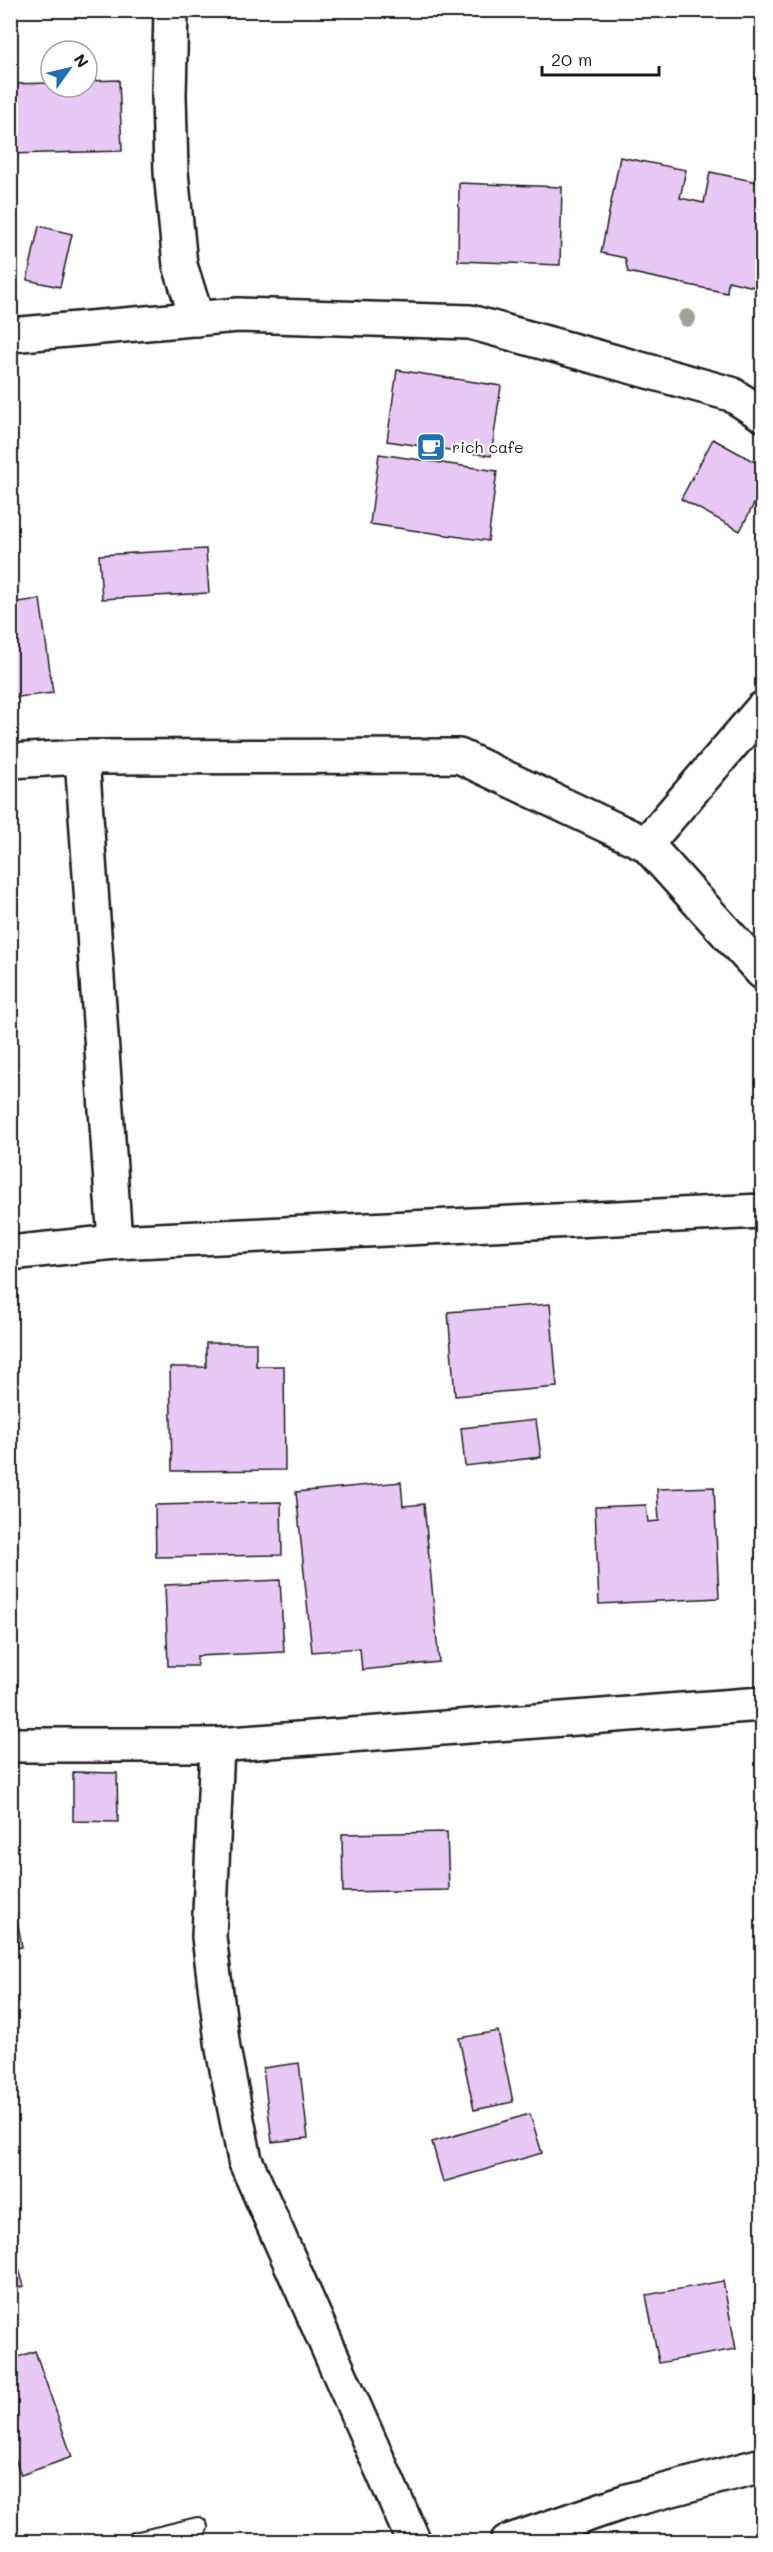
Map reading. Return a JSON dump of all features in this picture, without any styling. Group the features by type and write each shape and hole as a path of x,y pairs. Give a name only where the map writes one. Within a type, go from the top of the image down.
{"street":[{"path":"171,10 169,95 171,172 180,265 197,319"},
{"path":"10,335 238,315 470,322 731,394 762,414"},
{"path":"646,844 762,709"},
{"path":"10,761 82,757 459,756 646,844 762,972"},
{"path":"82,757 115,1242"},
{"path":"10,1253 115,1242 762,1211"},
{"path":"10,1745 217,1745 762,1704"},
{"path":"217,1745 209,1937 223,2049 245,2160 414,2541"},
{"path":"507,2541 627,2501 762,2466"}],"lane":[{"path":"135,2541 198,2527"}],"building":[{"path":"119,80 122,151 10,154 10,84 39,83 39,99 99,99 99,81"},
{"path":"620,157 686,170 680,198 704,203 710,172 762,183 762,244 754,287 728,281 727,293 628,272 625,258 601,253"},
{"path":"459,183 562,187 560,265 458,261"},
{"path":"39,226 72,234 60,287 27,280"},
{"path":"397,370 501,386 491,456 387,441"},
{"path":"713,439 762,466 762,488 740,531 681,499"},
{"path":"379,454 497,471 488,541 370,524"},
{"path":"206,549 209,593 102,599 99,555"},
{"path":"40,599 53,693 10,698 10,603"},
{"path":"550,1304 557,1387 455,1396 448,1312"},
{"path":"206,1343 256,1343 256,1366 284,1366 285,1470 172,1471 170,1367 206,1367"},
{"path":"536,1420 541,1457 465,1466 461,1428"},
{"path":"401,1482 403,1506 424,1504 439,1662 362,1670 360,1648 312,1652 296,1492"},
{"path":"714,1487 719,1598 599,1604 595,1507 646,1505 648,1522 659,1521 657,1489"},
{"path":"281,1502 282,1555 156,1557 155,1505"},
{"path":"280,1580 284,1652 197,1656 197,1666 168,1666 165,1585"},
{"path":"73,1772 117,1773 118,1822 73,1821"},
{"path":"447,1832 449,1890 343,1892 342,1834"},
{"path":"10,1878 22,1947 10,1948"},
{"path":"498,2031 513,2102 474,2110 459,2038"},
{"path":"299,2063 308,2138 272,2142 263,2068"},
{"path":"530,2114 542,2153 443,2182 432,2142"},
{"path":"10,2240 24,2286 10,2290"},
{"path":"723,2281 736,2349 659,2363 646,2295"},
{"path":"35,2351 72,2457 21,2475 10,2445 10,2360"}],"place":[{"name":"rich cafe","path":"431,447"}]}
